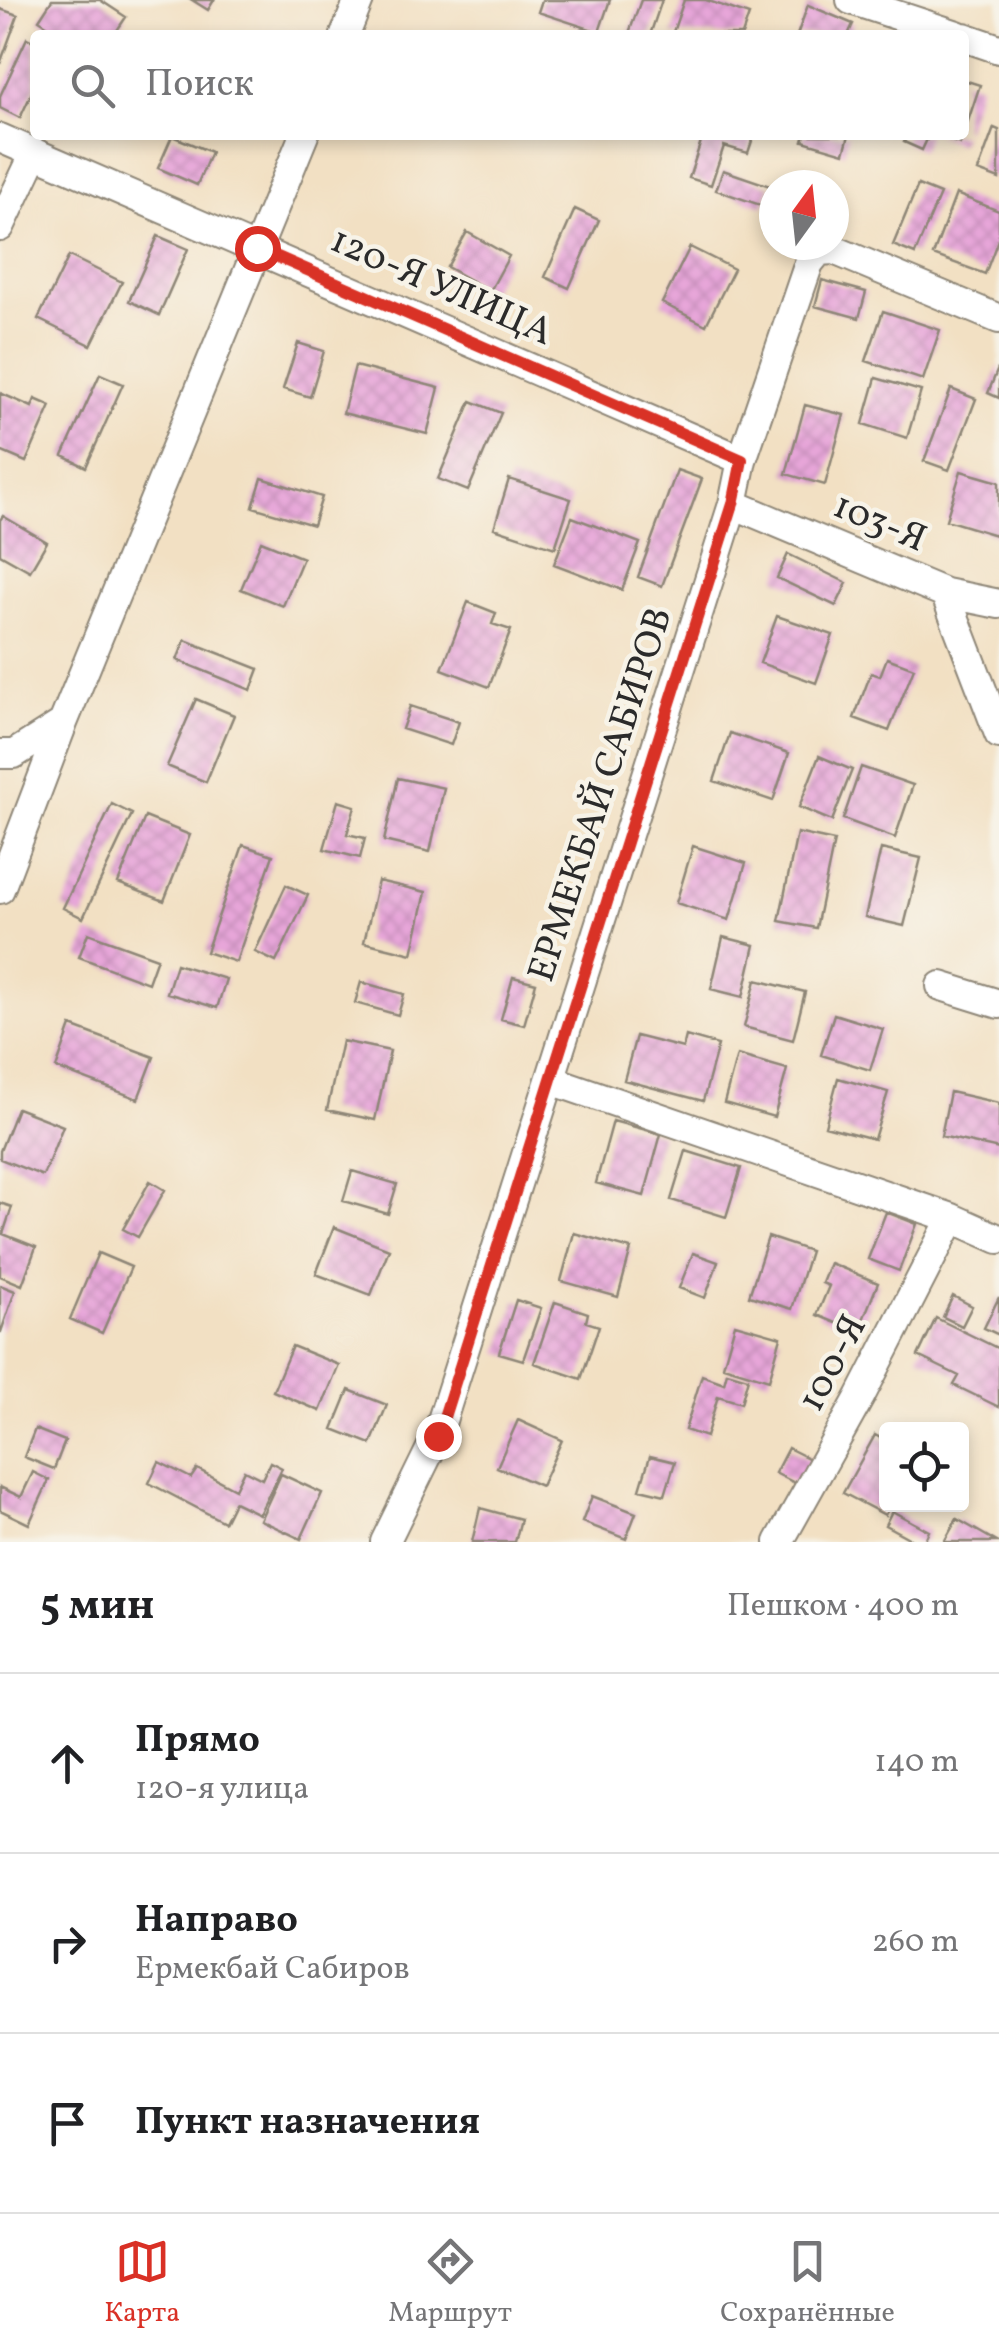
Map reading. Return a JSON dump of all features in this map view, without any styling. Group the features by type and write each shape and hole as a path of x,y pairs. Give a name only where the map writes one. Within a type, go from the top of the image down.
{"street":[{"path":"347,30 359,0"},
{"path":"851,0 943,30"},
{"path":"969,39 999,49"},
{"name":"120-Я УЛИЦА","path":"0,138 742,460"},
{"path":"0,890 62,722 302,140"},
{"path":"0,226 35,153"},
{"name":"ЕРМЕКБАЙ САБИРОВ","path":"385,1542 438,1436 733,504 742,460 809,263 819,251 834,250 999,319"},
{"name":"103-Я","path":"733,504 945,593 999,604"},
{"path":"945,593 999,734"},
{"path":"0,754 14,754 62,722"},
{"path":"941,986 999,1004"},
{"path":"551,1080 952,1218 999,1238"},
{"name":"100-Я","path":"779,1542 860,1398 952,1218"}],"building":[{"path":"52,0 100,0 126,17 117,30 54,30 39,20"},
{"path":"192,0 214,0 208,10"},
{"path":"542,0 610,0 600,30 538,12"},
{"path":"641,0 662,0 652,30 630,30"},
{"path":"684,0 706,0 749,15 744,30 674,30"},
{"path":"808,5 853,24 850,30 799,30"},
{"path":"0,9 18,15 0,64"},
{"path":"27,38 30,97 20,118 0,108 0,96"},
{"path":"969,82 980,85 969,118"},
{"path":"994,128 999,130 999,179 978,171"},
{"path":"170,140 182,140 211,152 197,185 158,168"},
{"path":"701,140 752,140 748,153 724,146 711,185 689,178"},
{"path":"803,140 848,140 844,153"},
{"path":"905,140 927,140 922,150"},
{"path":"723,170 759,182 759,205 716,190"},
{"path":"918,185 940,194 915,254 893,245"},
{"path":"956,194 999,211 999,237 985,274 933,255"},
{"path":"575,209 599,220 569,288 545,277"},
{"path":"467,232 509,256 490,291 447,267"},
{"path":"158,236 188,249 159,315 129,301"},
{"path":"690,247 734,269 706,325 662,303"},
{"path":"69,256 122,282 91,345 38,319"},
{"path":"822,280 866,292 859,318 815,306"},
{"path":"883,311 940,330 923,380 866,361"},
{"path":"298,343 324,351 310,397 283,389"},
{"path":"355,366 439,388 427,434 343,413"},
{"path":"999,366 999,398 988,393"},
{"path":"100,374 123,384 86,467 63,456"},
{"path":"876,378 921,391 907,438 863,424"},
{"path":"951,389 976,399 949,470 924,461"},
{"path":"0,393 32,407 35,399 51,406 26,462 0,451"},
{"path":"471,401 501,413 468,491 438,479"},
{"path":"805,405 844,415 825,485 786,474"},
{"path":"677,470 702,479 662,586 638,577"},
{"path":"961,471 999,482 999,536 946,520"},
{"path":"262,478 322,497 313,525 253,507"},
{"path":"509,479 571,499 555,548 494,528"},
{"path":"3,516 47,542 30,571 0,554"},
{"path":"572,517 640,543 622,590 554,564"},
{"path":"261,541 303,558 283,606 241,589"},
{"path":"788,554 847,583 836,606 777,578"},
{"path":"468,602 496,613 492,624 511,630 489,687 442,669"},
{"path":"777,616 833,635 816,683 760,663"},
{"path":"185,640 259,669 251,690 177,660"},
{"path":"887,658 914,668 889,731 854,718 871,673 880,676"},
{"path":"196,699 234,715 206,782 167,766"},
{"path":"410,706 459,722 451,745 402,729"},
{"path":"730,733 789,753 773,801 714,781"},
{"path":"819,756 852,770 832,821 799,807"},
{"path":"861,767 913,785 895,838 843,819"},
{"path":"398,778 444,788 430,852 384,841"},
{"path":"338,801 355,806 347,834 365,838 360,858 324,849"},
{"path":"112,804 132,814 83,918 63,908"},
{"path":"145,817 190,835 164,901 118,883"},
{"path":"797,833 834,841 816,928 779,921"},
{"path":"243,845 273,855 236,962 206,952"},
{"path":"693,846 746,863 729,920 676,903"},
{"path":"881,849 921,858 904,926 865,917"},
{"path":"378,881 426,892 412,954 364,942"},
{"path":"286,885 308,895 276,962 255,952"},
{"path":"88,933 157,958 148,983 79,957"},
{"path":"723,937 755,945 743,997 711,989"},
{"path":"176,964 226,979 217,1008 167,993"},
{"path":"513,977 536,983 524,1025 501,1019"},
{"path":"756,980 805,992 793,1040 744,1027"},
{"path":"361,982 404,994 398,1015 355,1003"},
{"path":"834,1014 883,1029 870,1070 821,1055"},
{"path":"71,1026 154,1057 138,1099 56,1068"},
{"path":"636,1036 683,1048 686,1036 718,1045 703,1101 624,1080"},
{"path":"342,1041 390,1051 375,1120 327,1110"},
{"path":"737,1055 787,1069 774,1117 724,1103"},
{"path":"838,1078 888,1092 874,1139 825,1126"},
{"path":"950,1092 999,1103 999,1149 941,1136"},
{"path":"17,1108 63,1126 43,1176 0,1159"},
{"path":"613,1121 661,1134 644,1196 596,1183"},
{"path":"686,1151 741,1168 726,1217 671,1200"},
{"path":"352,1171 397,1184 388,1214 343,1201"},
{"path":"150,1181 165,1190 138,1237 123,1229"},
{"path":"0,1203 12,1207 3,1234 36,1247 22,1285 0,1276"},
{"path":"886,1212 917,1224 899,1271 868,1259"},
{"path":"334,1227 389,1249 371,1295 316,1274"},
{"path":"574,1233 631,1249 618,1297 561,1281"},
{"path":"768,1237 810,1251 792,1309 749,1296"},
{"path":"98,1253 131,1267 102,1333 70,1319"},
{"path":"693,1253 718,1262 705,1298 679,1288"},
{"path":"830,1263 878,1283 858,1332 817,1315 829,1286 822,1283"},
{"path":"0,1285 15,1291 1,1332 0,1332"},
{"path":"953,1296 972,1306 962,1326 943,1317"},
{"path":"999,1297 999,1335 984,1328"},
{"path":"516,1300 541,1308 523,1360 499,1353"},
{"path":"555,1302 588,1313 586,1322 599,1326 581,1379 534,1363"},
{"path":"936,1318 999,1349 999,1407 954,1385 959,1376 918,1356"},
{"path":"735,1324 781,1337 769,1380 723,1366"},
{"path":"292,1346 339,1365 320,1411 273,1391"},
{"path":"727,1372 748,1378 741,1403 718,1396 706,1437 685,1430 702,1375 724,1383"},
{"path":"349,1390 387,1405 371,1444 333,1429"},
{"path":"518,1420 562,1440 541,1486 497,1467"},
{"path":"35,1429 65,1441 54,1469 24,1457"},
{"path":"875,1435 879,1437 879,1512 843,1493"},
{"path":"788,1448 812,1460 799,1485 775,1473"},
{"path":"650,1456 675,1462 665,1495 640,1489"},
{"path":"159,1462 191,1478 197,1469 235,1489 244,1470 262,1479 270,1462 282,1468 259,1514 234,1502 224,1522 149,1483"},
{"path":"33,1472 49,1480 29,1524 0,1510 0,1487 21,1497"},
{"path":"281,1474 322,1493 301,1539 260,1520"},
{"path":"592,1496 636,1513 626,1539 582,1522"},
{"path":"480,1508 521,1519 515,1542 472,1542"},
{"path":"894,1512 929,1531 924,1542 916,1542 885,1525"},
{"path":"957,1519 997,1542 944,1542"}],"route":[{"path":"257,248 742,460 733,504 438,1436"}]}
